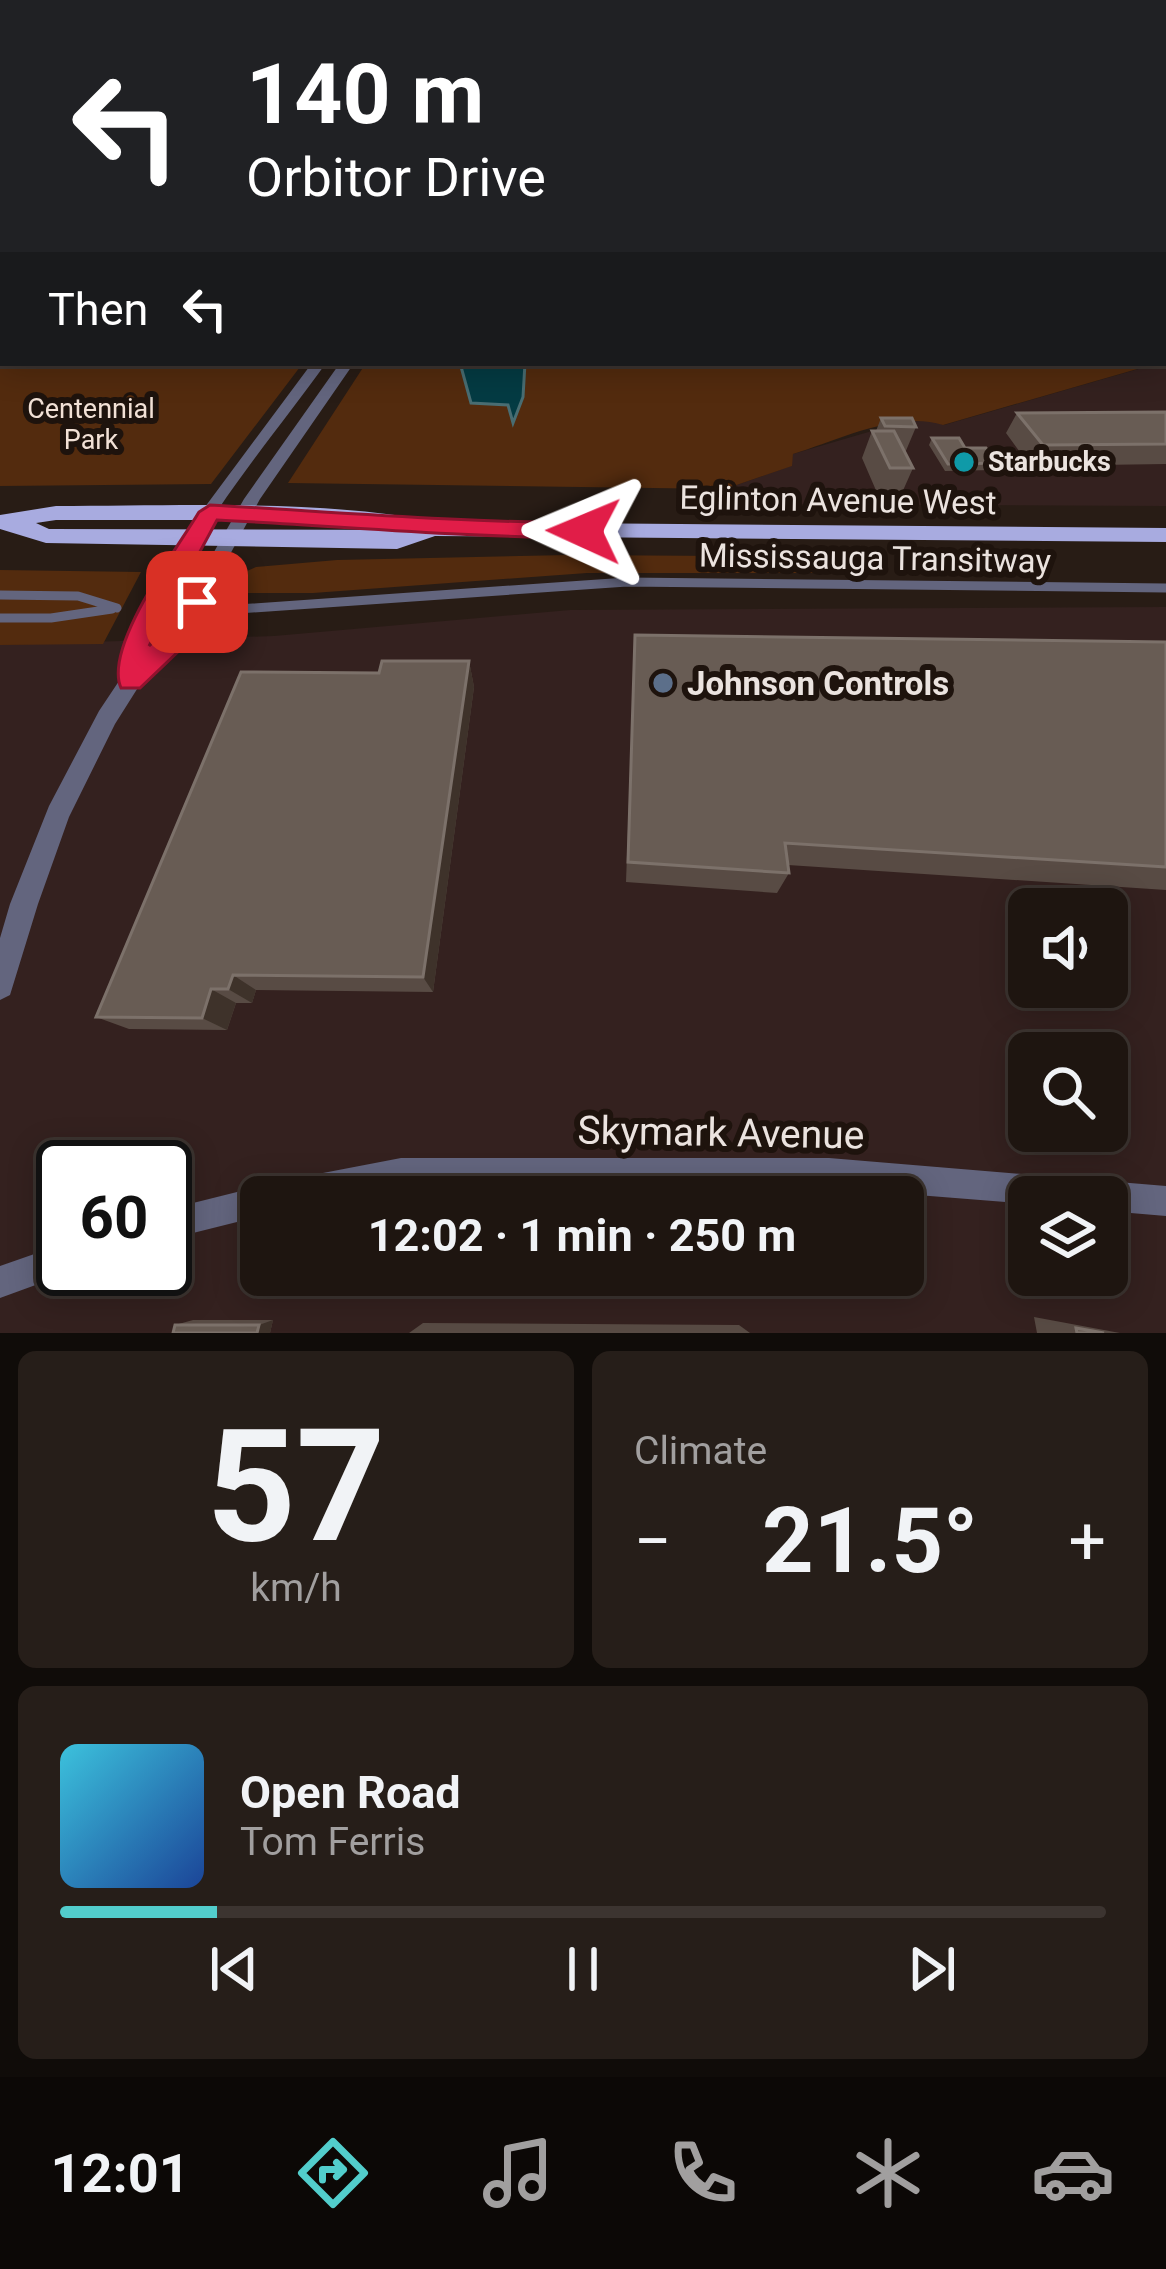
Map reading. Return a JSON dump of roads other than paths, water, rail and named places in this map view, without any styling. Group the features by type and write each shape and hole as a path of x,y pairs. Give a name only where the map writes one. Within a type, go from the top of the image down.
{"main road":[{"name":"Eglinton Avenue West","path":"7,522 46,536 239,526 397,541 437,529 1166,536"}],"street":[{"path":"130,680 137,638 202,526 317,366"},
{"path":"0,986 58,814 130,680 175,638 239,526 345,366"},
{"name":"Skymark Avenue","path":"386,1176 881,1176"},
{"name":"Skymark Avenue","path":"924,1180 1166,1201"},
{"path":"192,1218 240,1206"},
{"path":"0,1282 36,1269"}],"lane":[{"name":"Mississauga Transitway","path":"224,610 627,582 1166,588"},
{"path":"0,595 78,596 118,608 51,618 0,618"}],"water":[{"path":"461,366 525,366 523,397 513,423 508,405 471,403"}],"place":[{"name":"Starbucks","path":"964,462"},
{"name":"Johnson Controls","path":"663,683"}],"park label":[{"name":"Centennial Park","path":"91,424"}]}
